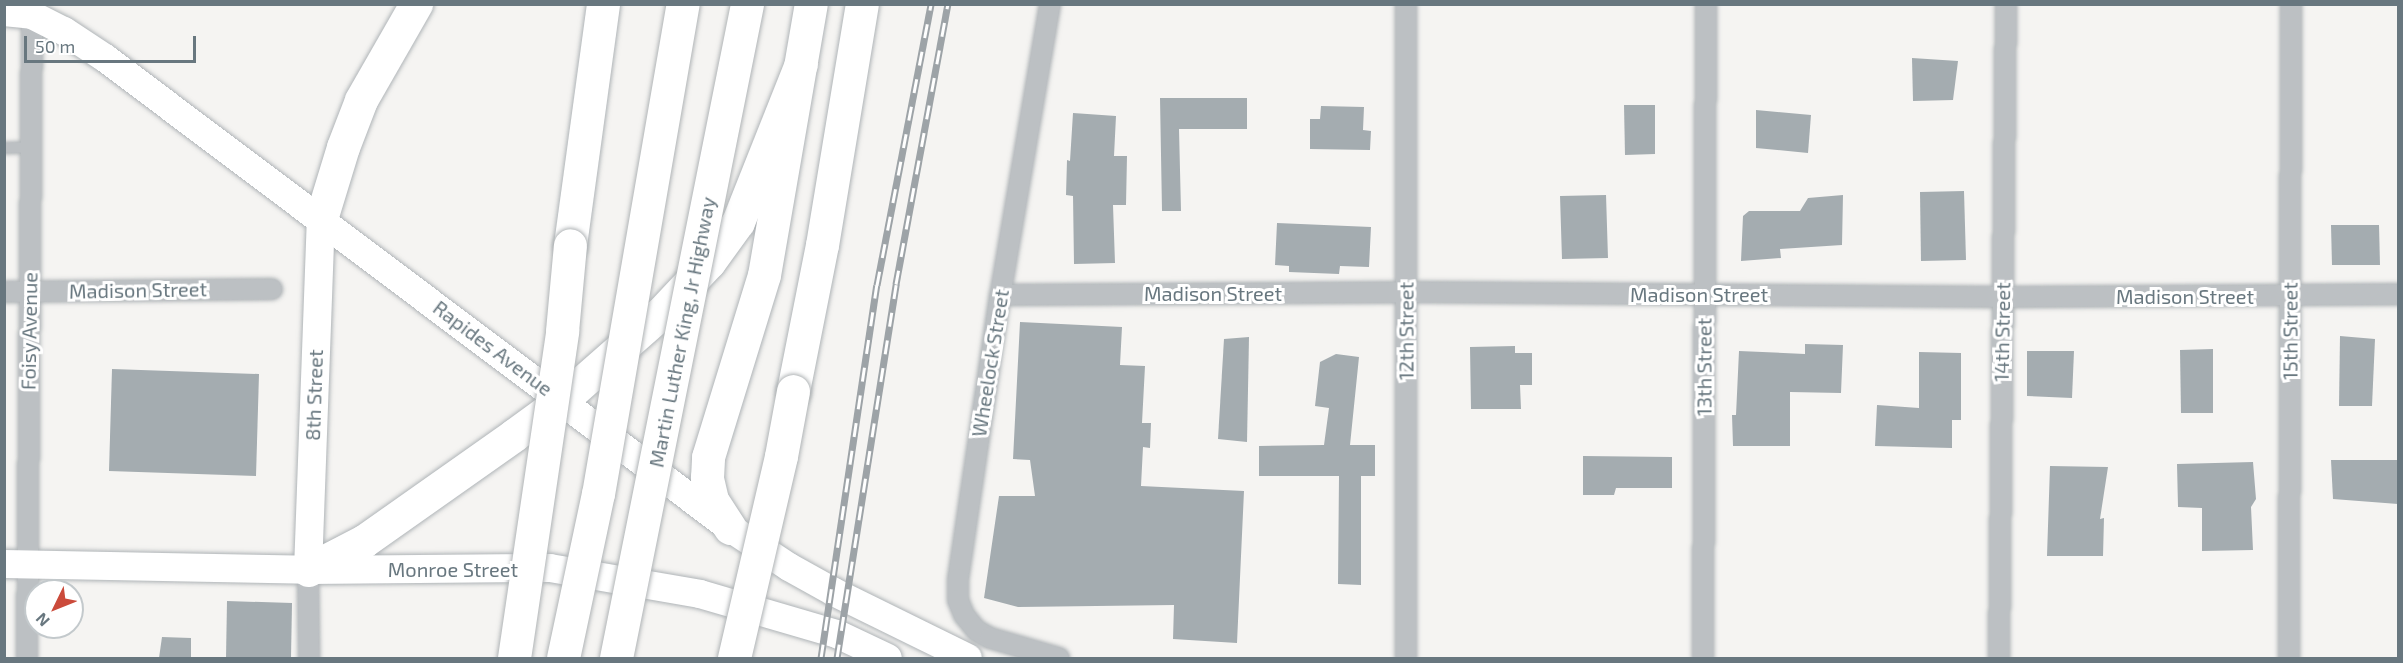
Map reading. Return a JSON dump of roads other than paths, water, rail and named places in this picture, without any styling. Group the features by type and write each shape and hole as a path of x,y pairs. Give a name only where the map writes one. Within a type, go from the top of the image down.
{"highway":[{"path":"321,219 343,147 361,100 416,4"},
{"path":"514,658 562,331 570,245 603,4"},
{"path":"563,658 598,494 683,4"},
{"name":"Martin Luther King, Jr Highway","path":"616,658 747,4"},
{"path":"730,528 712,500 706,478 708,456 764,275 811,4"},
{"path":"734,658 781,456 822,245 862,4"},
{"path":"308,570 364,541 562,400 662,312 709,262 738,222 801,64"}],"main road":[{"name":"Rapides Avenue","path":"23,11 64,31 105,58 730,528 789,567 834,592 968,657"},
{"name":"8th Street","path":"308,570 321,219"},
{"name":"Monroe Street","path":"16,564 308,570 550,568 700,594 837,634 888,658"}],"street":[{"name":"Wheelock Street","path":"1050,4 1000,295 958,579 958,600 964,615 976,630 990,638 1059,658"},
{"name":"12th Street","path":"1406,4 1406,658"},
{"name":"13th Street","path":"1703,658 1706,4"},
{"name":"14th Street","path":"1999,658 2006,4"},
{"name":"15th Street","path":"2289,658 2291,4"},
{"name":"Foisy Avenue","path":"23,11 30,147 29,291 16,564 27,658"},
{"name":"Madison Street","path":"4,292 272,289"},
{"name":"Madison Street","path":"1000,295 1406,292 2002,297 2398,294"},
{"path":"308,570 309,658"}],"lane":[{"path":"4,148 30,147"}],"railway":[{"path":"821,658 877,285 931,4"},
{"path":"837,658 896,284 948,4"}]}
